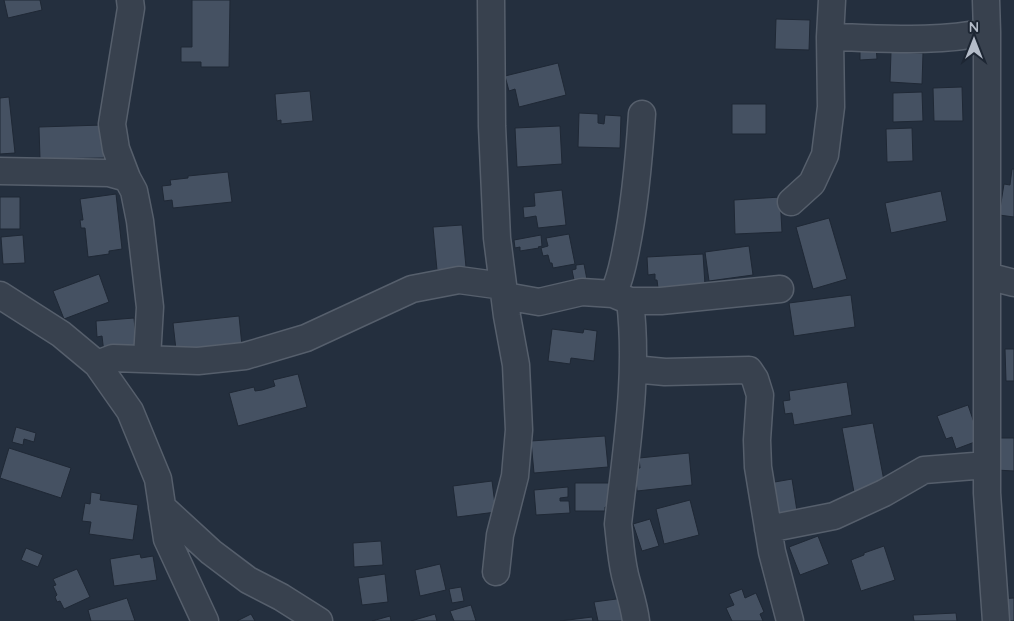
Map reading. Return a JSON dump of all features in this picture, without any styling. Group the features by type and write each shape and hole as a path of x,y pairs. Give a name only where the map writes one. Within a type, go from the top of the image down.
{"street":[{"path":"130,0 131,8 112,124 116,149 134,191 140,221 150,307 147,358"},
{"path":"491,0 492,126 496,238 516,365 519,430 515,476 500,535 496,572"},
{"path":"791,202 812,183 825,155 831,107 830,37 832,0"},
{"path":"986,0 987,493 996,621"},
{"path":"830,37 951,38 987,32"},
{"path":"636,621 634,603 620,548 618,524 633,369 634,334 621,298 619,282 630,231 642,114"},
{"path":"0,170 109,173 128,178"},
{"path":"987,276 1014,283"},
{"path":"97,364 113,358 198,361 245,356 306,338 412,289 459,280 539,302 582,292 621,298 661,301 780,289"},
{"path":"0,295 62,334 97,364 130,411 158,479 167,539 205,621"},
{"path":"633,369 665,372 749,370 755,379 760,395 757,440 758,467 772,552 790,621"},
{"path":"768,529 834,516 884,493 924,470 987,465"},
{"path":"162,507 211,552 248,580 281,597 318,621"}],"building":[{"path":"4,0 40,0 42,10 8,18"},
{"path":"192,0 230,0 229,67 201,67 201,62 181,62 181,47 192,47"},
{"path":"776,19 810,20 809,50 775,49"},
{"path":"876,46 877,59 860,60 860,47"},
{"path":"891,52 923,53 922,84 890,82"},
{"path":"558,63 566,95 519,107 515,89 509,91 505,76"},
{"path":"962,87 963,121 934,121 933,88"},
{"path":"310,91 313,121 281,124 281,120 277,121 275,94"},
{"path":"922,92 923,121 893,122 893,93"},
{"path":"9,97 15,153 0,154 0,98"},
{"path":"732,104 766,104 766,134 732,134"},
{"path":"579,113 598,114 598,123 604,124 605,115 621,116 620,148 578,147"},
{"path":"103,125 104,158 40,159 39,127"},
{"path":"560,126 562,164 517,167 515,128"},
{"path":"912,128 913,161 887,162 886,129"},
{"path":"1012,169 1014,169 1014,217 999,215 1004,184 1010,185"},
{"path":"228,172 232,202 173,208 172,200 164,201 162,186 171,185 170,180 188,178 188,176"},
{"path":"562,190 566,225 538,228 536,216 524,218 523,207 535,206 534,193"},
{"path":"941,191 947,221 891,233 885,203"},
{"path":"116,194 122,249 109,251 109,254 88,257 85,228 81,228 80,220 83,220 80,199"},
{"path":"0,197 20,197 20,229 0,229"},
{"path":"780,197 782,232 735,234 734,200"},
{"path":"829,218 847,279 813,289 796,227"},
{"path":"462,225 466,267 437,270 433,227"},
{"path":"569,234 575,264 553,268 548,255 543,256 541,248 548,246 546,238"},
{"path":"23,235 25,263 3,264 1,237"},
{"path":"541,235 542,246 539,248 520,251 520,247 515,248 514,240"},
{"path":"749,246 753,275 709,281 705,252"},
{"path":"703,254 705,285 658,288 655,274 648,275 647,257"},
{"path":"584,264 588,285 565,290 564,282 574,280 572,270 576,269 576,265"},
{"path":"99,274 109,302 64,319 53,291"},
{"path":"851,295 855,327 794,336 789,303"},
{"path":"239,316 242,346 176,350 173,323"},
{"path":"134,318 137,351 104,353 102,336 97,337 96,321"},
{"path":"552,329 583,333 584,329 597,331 594,361 571,358 570,364 548,361"},
{"path":"1005,349 1014,349 1014,381 1006,381"},
{"path":"298,374 307,407 238,426 229,393 254,387 255,391 262,390 275,386 273,380"},
{"path":"847,382 852,415 794,425 792,413 785,414 783,401 790,400 789,391"},
{"path":"968,405 980,440 956,449 952,437 946,439 937,416"},
{"path":"873,423 885,486 854,492 842,428"},
{"path":"16,427 36,433 34,442 24,439 23,445 12,442"},
{"path":"605,436 608,467 534,473 531,441"},
{"path":"997,438 1014,438 1014,471 996,470"},
{"path":"9,448 71,468 61,498 0,478"},
{"path":"689,453 692,485 637,491 635,468 640,468 639,458"},
{"path":"792,479 797,511 774,514 769,483"},
{"path":"492,481 496,512 457,517 453,486"},
{"path":"575,483 612,483 611,507 605,507 605,511 575,511"},
{"path":"568,487 568,497 560,498 560,501 569,501 570,513 536,515 534,490"},
{"path":"91,492 101,494 100,500 138,505 133,540 89,534 91,522 82,521 85,503 90,504"},
{"path":"690,500 699,535 664,544 656,509"},
{"path":"650,519 659,546 642,551 633,524"},
{"path":"818,536 829,564 800,575 789,547"},
{"path":"381,541 383,565 354,567 353,543"},
{"path":"884,546 895,580 861,591 851,560"},
{"path":"26,548 43,555 38,567 21,560"},
{"path":"140,554 141,558 153,556 157,580 114,586 110,559"},
{"path":"440,564 446,590 420,596 415,570"},
{"path":"77,569 90,597 64,609 60,601 57,602 55,597 57,595 53,586 56,585 53,579"},
{"path":"385,574 388,602 362,605 358,578"},
{"path":"461,587 464,601 452,603 449,589"},
{"path":"742,589 745,598 756,593 764,612 760,614 763,621 732,621 726,608 734,605 729,594"},
{"path":"127,598 135,621 91,621 88,610"},
{"path":"624,598 628,621 598,621 594,602"},
{"path":"1014,598 1014,621 999,621 997,599"},
{"path":"471,605 476,621 454,621 450,611"},
{"path":"956,613 957,621 914,621 913,615"},
{"path":"251,614 255,621 237,621"},
{"path":"435,614 437,621 411,621"},
{"path":"390,616 391,621 372,621"},
{"path":"592,617 593,621 560,621"}]}
